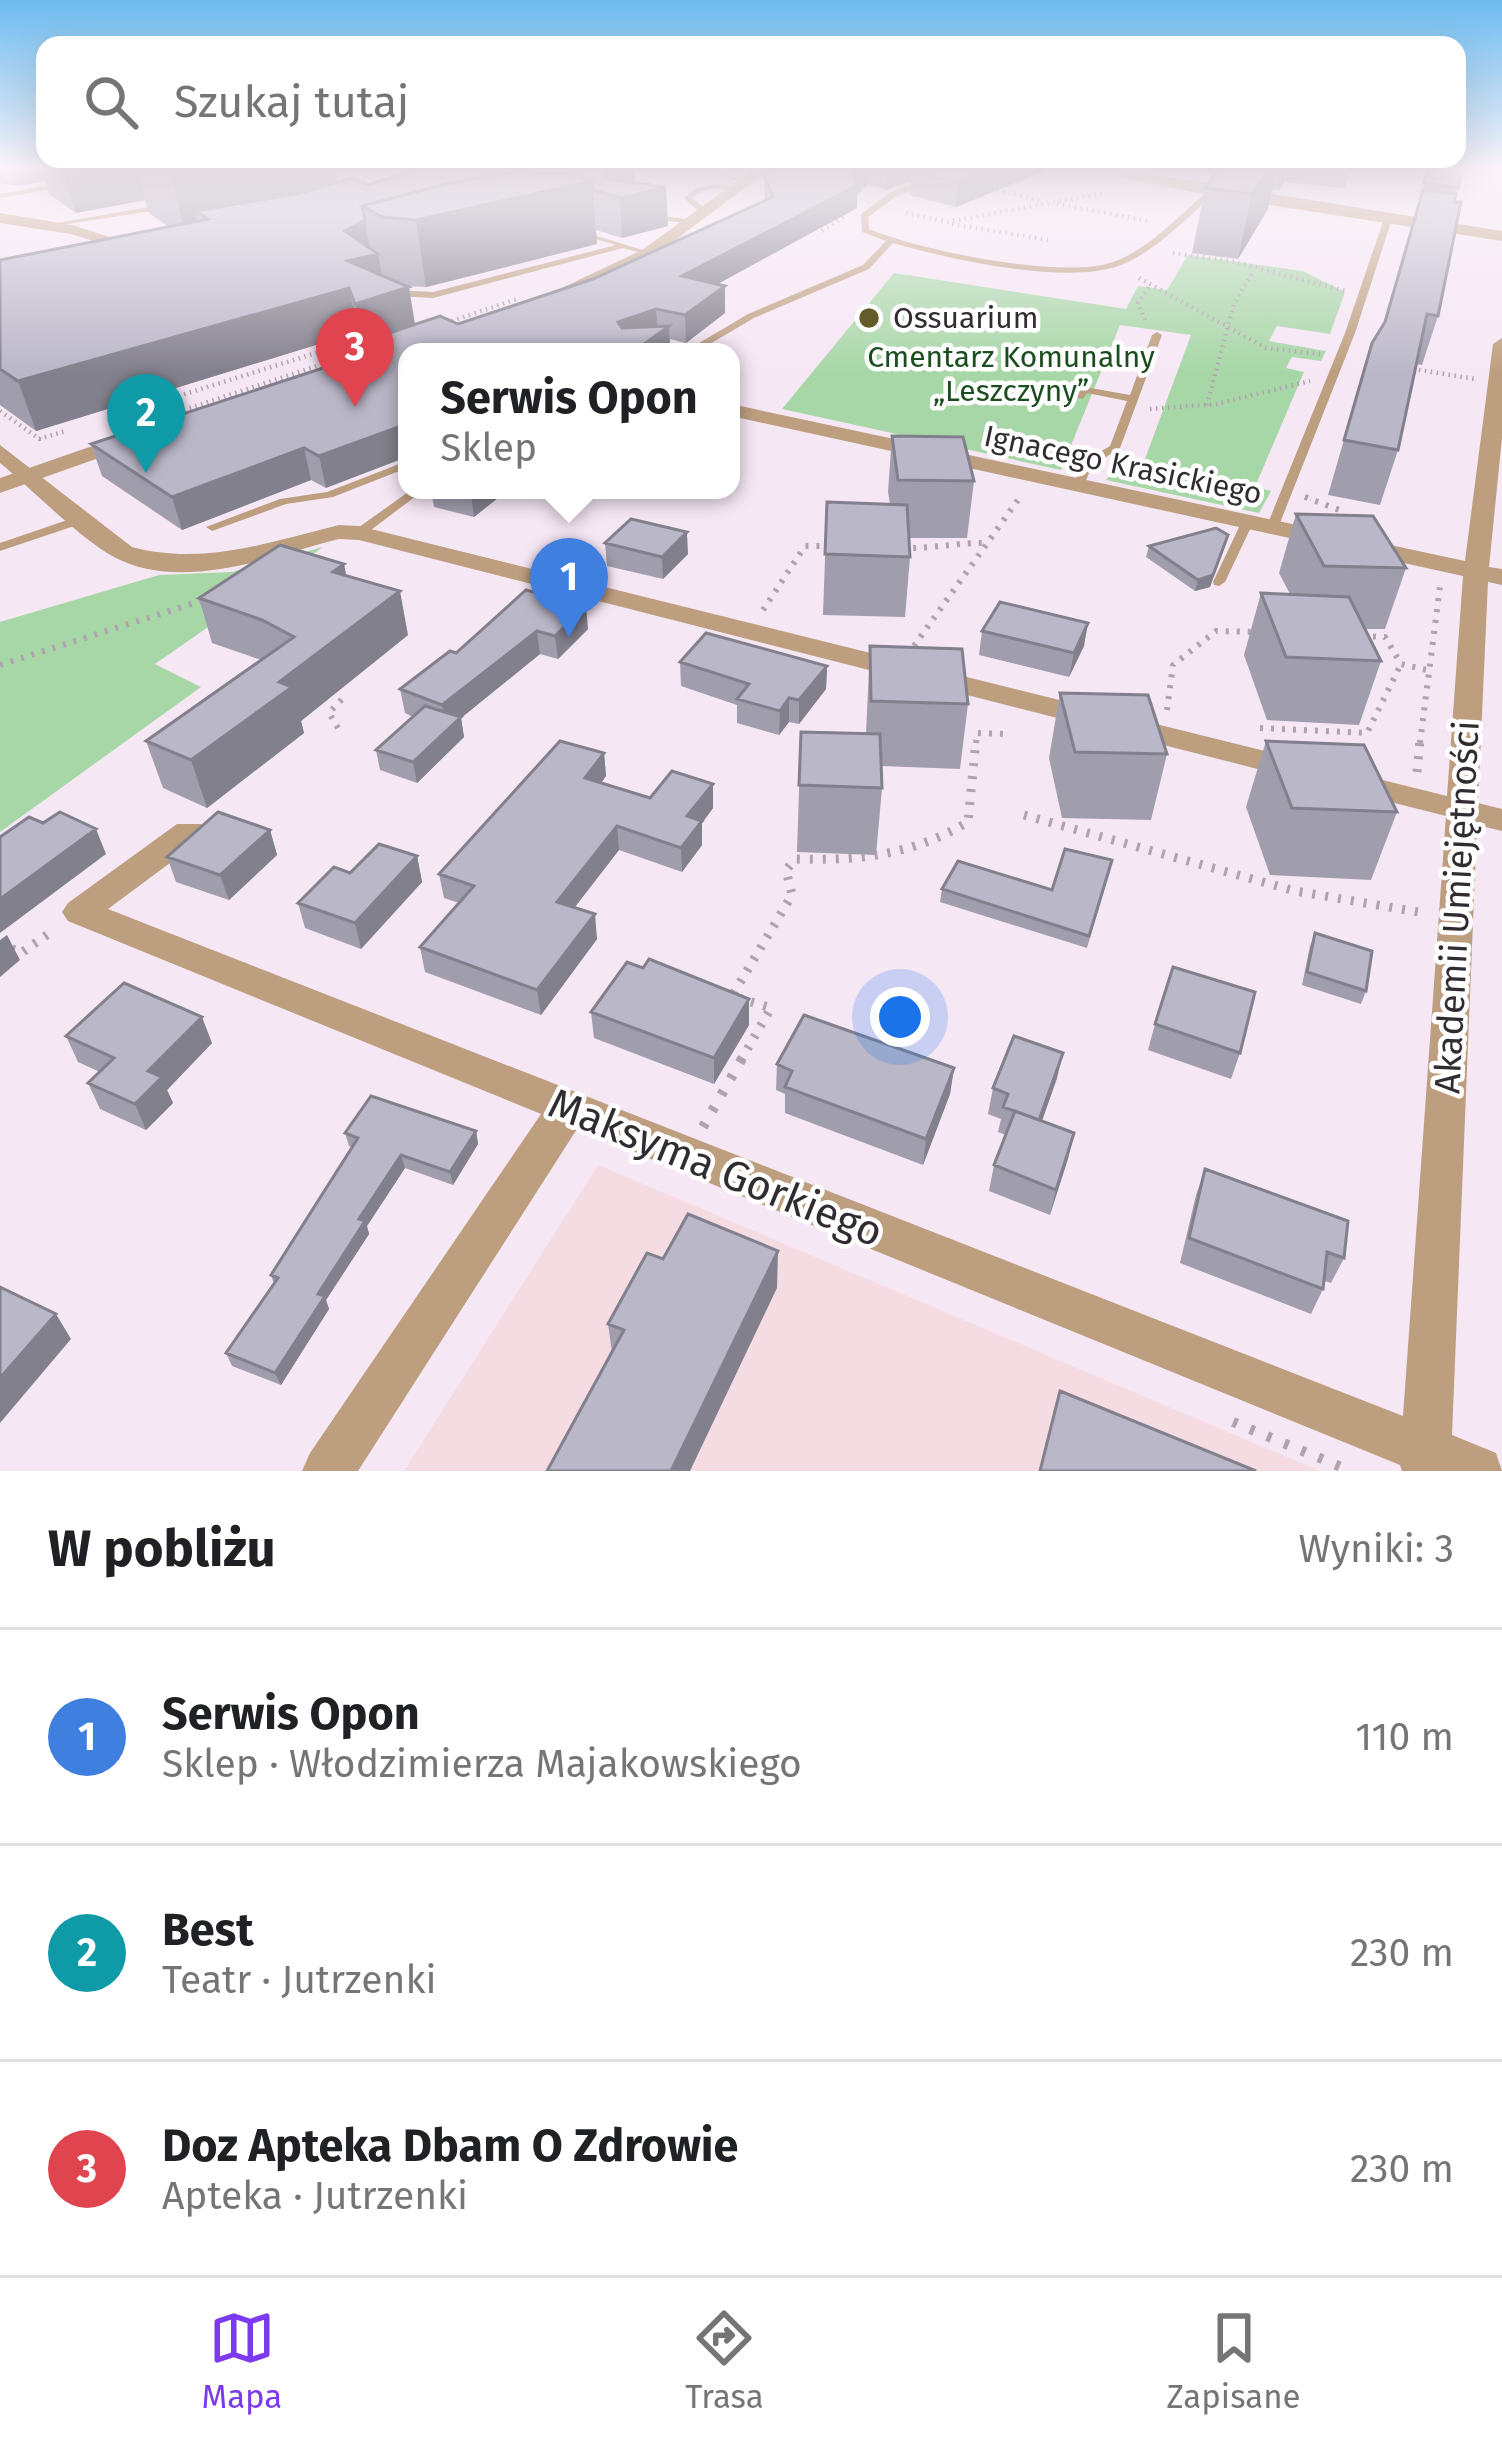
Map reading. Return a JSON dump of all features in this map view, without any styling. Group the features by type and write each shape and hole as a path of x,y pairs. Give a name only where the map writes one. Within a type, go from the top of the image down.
{"street":[{"path":"92,235 152,253 127,266"},
{"path":"528,300 648,253 675,235"},
{"name":"Akademii Umiejętności","path":"1425,1461 1448,806 1502,344"},
{"name":"Ignacego Krasickiego","path":"740,412 1477,572"},
{"path":"13,481 156,431"},
{"path":"0,452 13,481 82,519 123,552 144,560 177,565 244,557 339,532 359,532 898,668 1164,724 1502,820"},
{"path":"80,912 189,832"},
{"name":"Maksyma Gorkiego","path":"80,912 1425,1461 1478,1471"},
{"path":"328,1471 568,1108"}],"lane":[{"path":"583,235 648,253"},
{"path":"876,235 1040,268 1111,266 1156,235"},
{"path":"1220,582 1287,490 1383,235"},
{"path":"699,343 866,267 891,241"},
{"path":"377,284 400,294 433,295 619,247"},
{"path":"1078,486 1088,464 1115,448 1156,335"},
{"path":"1079,397 1085,390 1133,404"},
{"path":"212,527 284,501 329,495 398,468"},
{"path":"359,532 405,499"},
{"path":"0,547 82,519"}],"path":[{"path":"1000,235 1048,240"},
{"path":"1170,252 1346,291"},
{"path":"1111,266 1266,348 1476,380"},
{"path":"1208,405 1207,392 1227,338 1223,324 1234,295 1255,268"},
{"path":"1151,284 1138,303 1156,335"},
{"path":"429,329 528,300"},
{"path":"108,418 376,334"},
{"path":"129,428 391,342"},
{"path":"283,351 314,367"},
{"path":"1133,404 1208,405 1309,381 1328,385"},
{"path":"161,387 191,407"},
{"path":"2,415 39,440 85,425"},
{"path":"898,668 1036,477"},
{"path":"1287,490 1342,511"},
{"path":"890,548 954,549 964,542 988,543"},
{"path":"749,631 805,546 848,547"},
{"path":"0,665 219,596 243,581 248,571 244,557"},
{"path":"1448,806 1416,784 1436,589 1477,572"},
{"path":"1187,718 1164,724 1173,665 1216,631 1279,633"},
{"path":"1343,635 1385,637 1401,664 1427,670"},
{"path":"1240,726 1367,734 1401,664"},
{"path":"338,728 329,712 342,698"},
{"path":"1319,731 1326,748"},
{"path":"700,1134 771,1008 732,996 792,896 786,870 795,859 888,858 929,846 968,822 977,733 1006,734"},
{"path":"1024,815 1295,891 1425,914"},
{"path":"0,943 21,952 80,912"},
{"path":"1219,1415 1351,1471"}],"shaded area":[{"path":"598,1165 1320,1471 404,1471"}],"green space":[{"name":"Cmentarz Komunalny „Leszczyny”","path":"1188,255 1303,271 1345,292 1330,334 1277,326 1269,341 1326,351 1321,361 1292,357 1286,368 1304,372 1255,487 1271,491 1259,513 1106,480 1120,464 1142,467 1191,335 1120,325 1061,470 782,409 894,273 1126,309 1138,286 1167,290"},
{"path":"323,547 155,664 201,687 0,832 0,622 159,575 232,572"}],"building":[{"path":"129,235 350,235 378,254 348,261 409,287 355,304 349,288 18,381 0,369 0,260"},
{"path":"690,235 762,235 682,276 725,286 685,315 656,309 618,322 622,328 669,326 645,343 398,343 398,427 319,456 304,448 172,497 91,444 369,353 365,341 440,316 458,324 593,279"},
{"path":"1410,235 1454,235 1438,316 1427,314 1398,450 1344,440 1372,343 1385,322"},
{"path":"892,436 963,437 974,481 898,480"},
{"path":"827,502 907,505 910,557 825,554"},
{"path":"1296,514 1373,516 1406,568 1324,566"},
{"path":"631,519 687,532 662,557 605,543"},
{"path":"1216,528 1228,535 1213,575 1198,580 1149,546"},
{"path":"280,545 344,564 333,572 400,591 279,682 292,687 191,760 146,741 294,637 199,598"},
{"path":"526,590 586,606 555,636 537,631 442,705 400,689 450,651 456,653"},
{"path":"1261,593 1349,597 1381,661 1286,657"},
{"path":"1000,602 1088,623 1074,653 982,631"},
{"path":"706,633 827,666 799,700 789,698 780,711 737,699 749,684 680,662"},
{"path":"870,646 962,649 968,704 871,701"},
{"path":"1060,693 1148,695 1167,754 1075,752"},
{"path":"425,706 461,717 413,762 376,750"},
{"path":"801,732 880,734 882,788 799,785"},
{"path":"560,741 604,753 585,778 650,798 672,771 713,784 687,816 702,821 681,848 617,826 557,902 595,914 537,990 420,947 474,886 439,874"},
{"path":"1266,741 1364,745 1397,812 1292,808"},
{"path":"60,812 96,829 0,899 0,837 29,817 43,823"},
{"path":"218,812 270,830 220,875 167,857"},
{"path":"379,844 417,856 355,923 298,903 334,867 350,873"},
{"path":"1065,849 1112,860 1089,936 942,889 958,861 1052,890"},
{"path":"1315,933 1372,951 1366,991 1307,972"},
{"path":"649,959 749,999 714,1058 591,1012 627,962 643,968"},
{"path":"1173,967 1255,992 1240,1053 1155,1024"},
{"path":"124,983 202,1017 148,1071 162,1077 135,1104 88,1083 114,1058 66,1036"},
{"path":"804,1015 954,1068 926,1139 785,1087 792,1071 777,1064"},
{"path":"1014,1036 1063,1053 1039,1120 1003,1107 1008,1094 993,1088"},
{"path":"371,1096 476,1131 450,1172 401,1155 318,1294 325,1296 275,1373 226,1353 278,1278 271,1275 358,1138 345,1133"},
{"path":"1015,1111 1074,1133 1056,1190 994,1165"},
{"path":"1205,1169 1348,1221 1344,1258 1327,1252 1323,1289 1189,1238"},
{"path":"688,1214 778,1251 671,1471 547,1471 624,1330 608,1324 647,1253 663,1259"},
{"path":"0,1287 56,1314 0,1378"},
{"path":"1060,1391 1256,1471 1040,1471"}],"place":[{"name":"Ossuarium","path":"869,318"},
{"name":"Doz Apteka Dbam O Zdrowie","path":"355,407"},
{"name":"Best","path":"146,473"},
{"name":"Serwis Opon","path":"569,637"}]}
